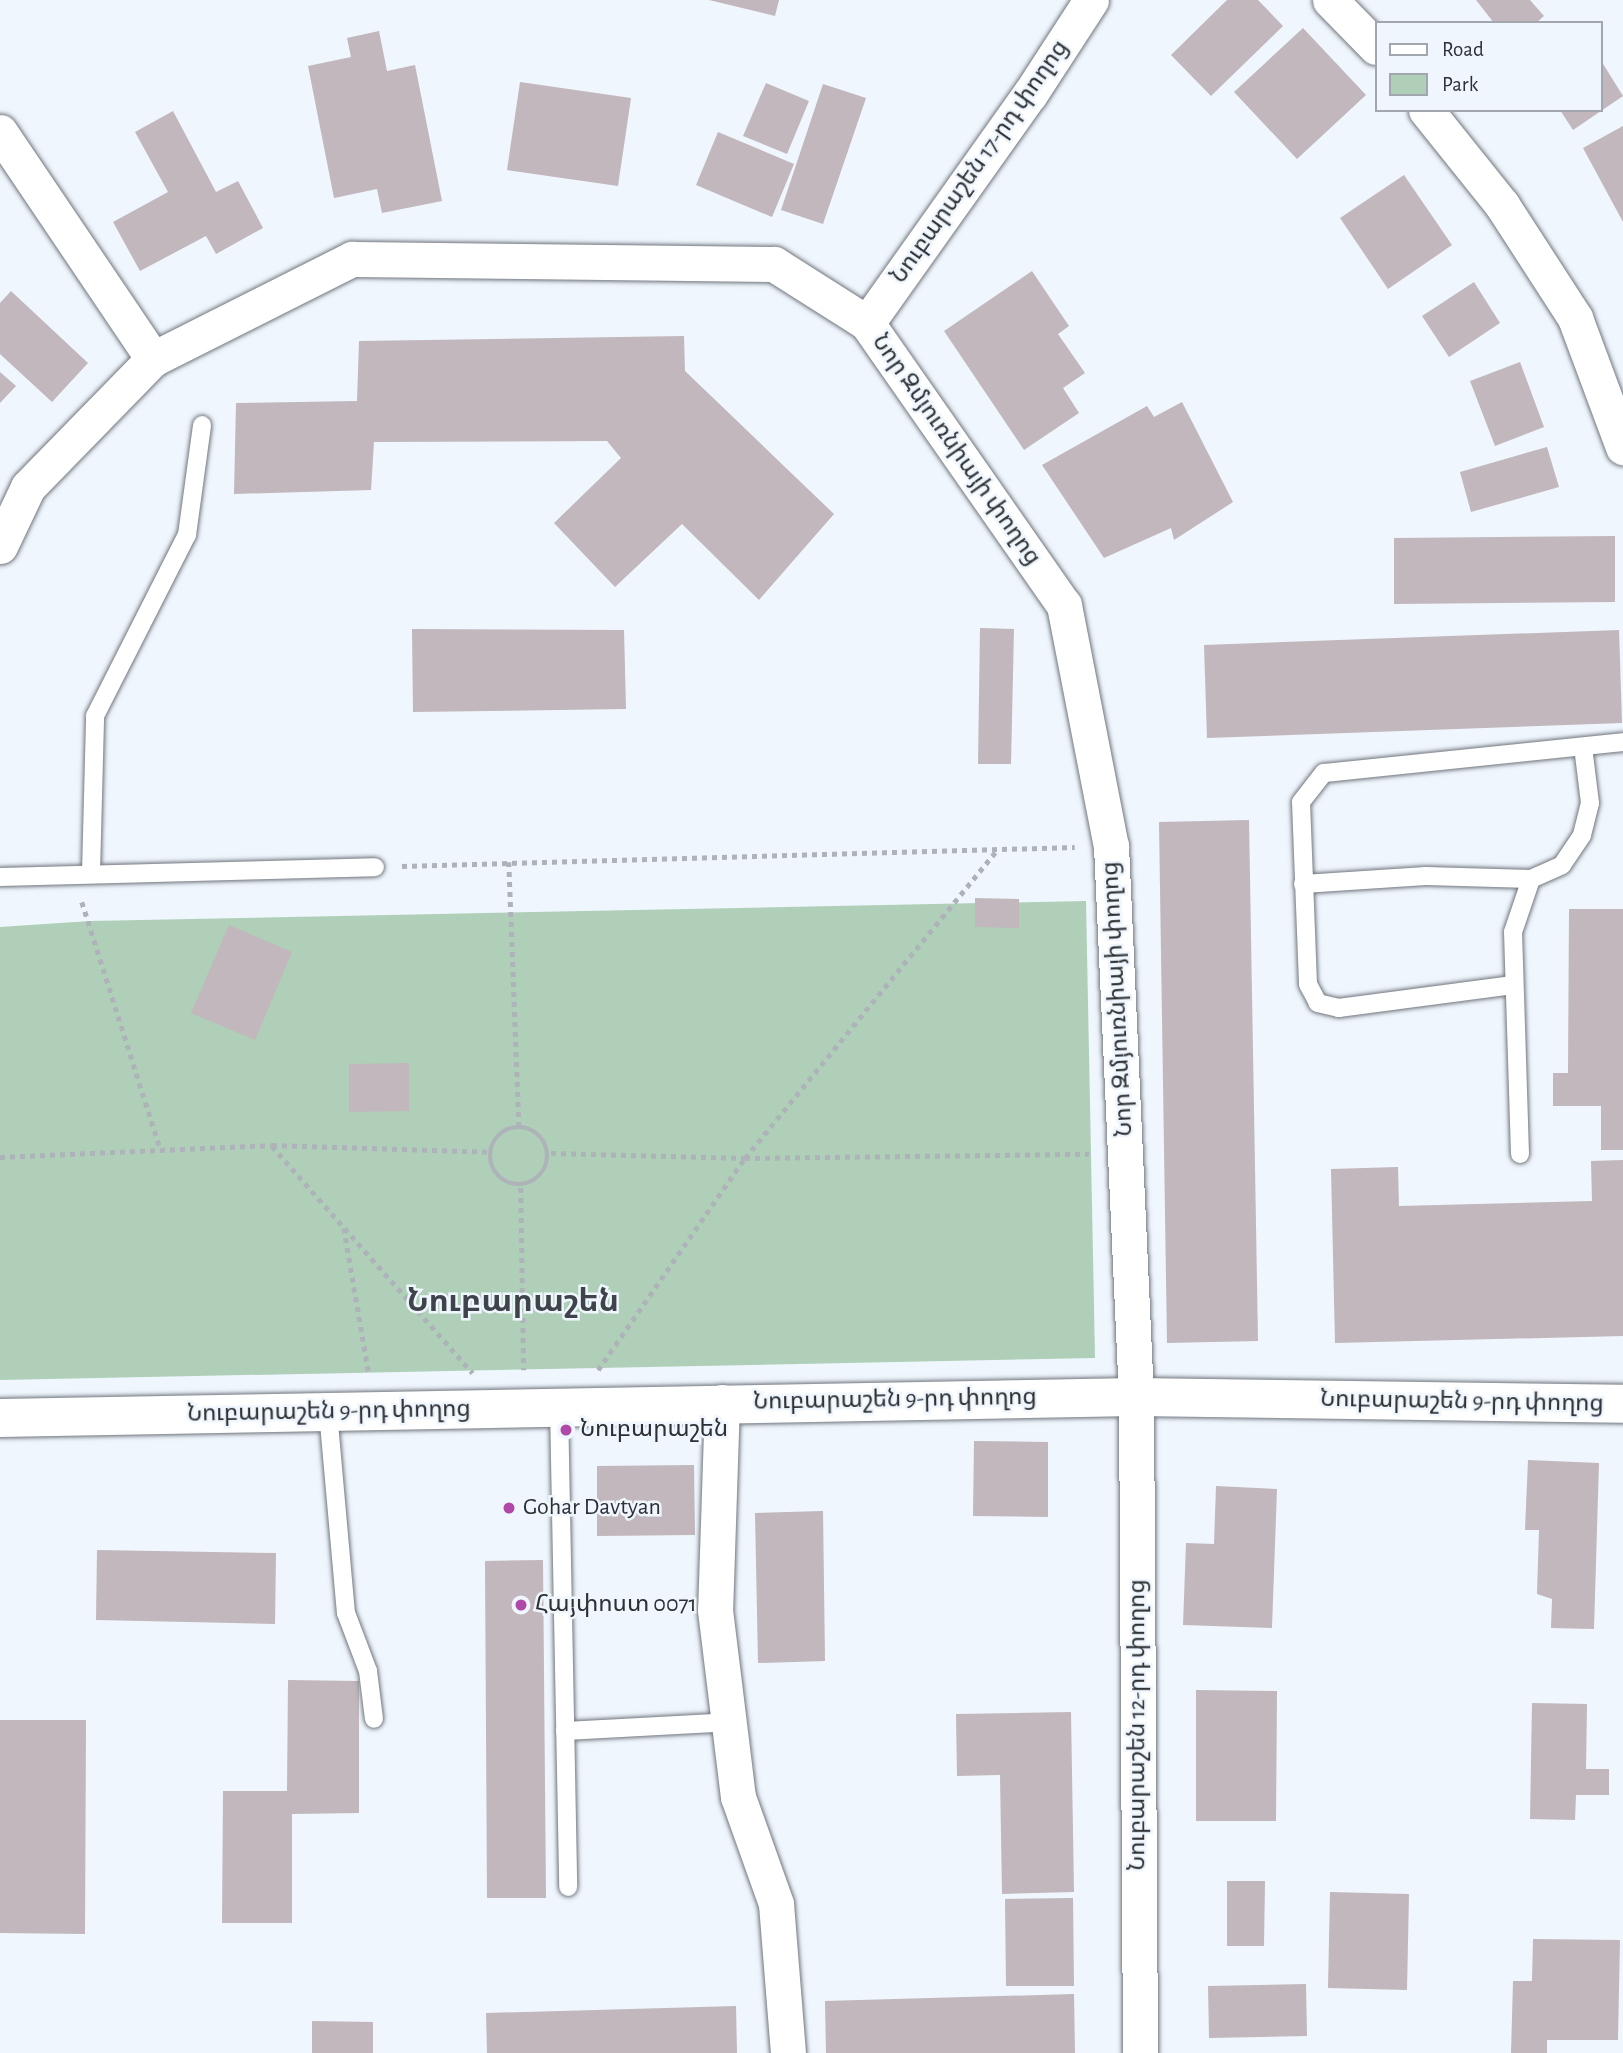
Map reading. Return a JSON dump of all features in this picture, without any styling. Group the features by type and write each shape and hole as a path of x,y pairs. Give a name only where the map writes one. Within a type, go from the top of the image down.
{"main road":[{"name":"Նուբարաշեն 9-րդ փողոց","path":"0,1418 722,1402 1136,1397 1623,1404"}],"street":[{"name":"Նուբարաշեն 17-րդ փողոց","path":"867,323 1030,94 1091,0"},
{"path":"1330,0 1374,45"},
{"path":"1428,112 1502,205 1575,318 1623,447"},
{"path":"0,132 153,359"},
{"name":"Նոր Զմյուռնիայի փողոց","path":"0,546 28,487 153,359 352,259 774,264 867,323 1064,605 1111,846 1136,1397"},
{"name":"Նուբարաշեն 12-րդ փողոց","path":"1136,1397 1140,2053"},
{"path":"722,1402 715,1610 738,1797 776,1904 788,2053"}],"lane":[{"path":"87,873 95,716 187,536 202,425"},
{"path":"1513,985 1339,1008 1318,1003 1308,984 1301,802 1324,773 1623,742"},
{"path":"1303,884 1426,876 1531,879 1562,865 1582,835 1590,803 1583,747"},
{"path":"0,877 375,867"},
{"path":"1520,1154 1513,932 1531,879"},
{"path":"542,1407 565,1731 568,1886"},
{"path":"328,1412 346,1613 368,1671 374,1719"},
{"path":"565,1731 729,1722"}],"path":[{"path":"375,867 1111,846"},
{"path":"591,1381 746,1158 998,849"},
{"path":"509,863 519,1126"},
{"path":"87,873 82,906 160,1148"},
{"path":"519,1126 540,1134 551,1153 540,1180 521,1188 496,1176 489,1152 500,1132 519,1126"},
{"path":"0,1157 160,1148 272,1146 489,1152"},
{"path":"272,1146 482,1383"},
{"path":"551,1153 746,1158 1125,1154"},
{"path":"521,1188 542,1407"},
{"path":"344,1227 370,1385"}],"green space":[{"path":"1086,901 1095,1358 0,1380 0,927 90,921"}],"building":[{"path":"709,0 779,0 775,16"},
{"path":"1227,0 1258,0 1283,26 1211,96 1171,55"},
{"path":"1476,0 1530,0 1544,16 1538,21 1492,21"},
{"path":"1303,28 1366,95 1297,159 1234,92"},
{"path":"379,31 387,71 415,65 442,201 382,213 377,189 334,198 308,66 351,57 347,38"},
{"path":"1602,62 1623,96 1602,110"},
{"path":"520,82 631,98 618,186 507,170"},
{"path":"766,83 809,101 787,154 743,136"},
{"path":"823,84 866,98 823,224 781,210"},
{"path":"173,111 216,192 238,181 263,228 216,254 206,236 140,271 113,222 168,192 135,132"},
{"path":"1561,112 1599,112 1573,130"},
{"path":"1623,126 1623,222 1583,148"},
{"path":"718,132 794,164 772,217 696,185"},
{"path":"1404,175 1452,245 1388,289 1340,218"},
{"path":"1032,271 1069,326 1058,334 1085,373 1063,388 1079,413 1024,450 944,331"},
{"path":"1474,282 1500,323 1449,357 1422,316"},
{"path":"11,291 88,363 52,402 0,354 0,303"},
{"path":"684,336 685,371 834,514 759,600 682,524 615,587 554,523 621,458 607,441 374,442 371,490 234,494 236,403 357,401 359,341"},
{"path":"1520,362 1544,427 1495,446 1470,381"},
{"path":"0,372 16,386 0,403"},
{"path":"1182,402 1233,502 1174,540 1171,528 1104,558 1042,465 1147,406 1154,417"},
{"path":"1547,447 1559,487 1471,512 1460,472"},
{"path":"1615,536 1615,602 1394,604 1394,538"},
{"path":"980,628 1014,629 1011,764 978,764"},
{"path":"412,629 624,630 626,709 413,712"},
{"path":"1619,630 1622,723 1207,738 1204,645"},
{"path":"1249,820 1258,1341 1167,1343 1159,822"},
{"path":"975,898 1019,899 1019,928 975,927"},
{"path":"1569,909 1623,909 1623,1150 1601,1150 1601,1106 1553,1106 1553,1073 1568,1073"},
{"path":"229,925 292,952 255,1040 191,1013"},
{"path":"409,1063 409,1111 349,1112 349,1064"},
{"path":"1623,1160 1623,1336 1335,1343 1331,1169 1398,1167 1399,1206 1592,1201 1591,1161"},
{"path":"974,1441 1048,1442 1048,1517 973,1516"},
{"path":"1528,1460 1599,1463 1594,1629 1551,1628 1552,1599 1537,1594 1539,1530 1525,1530"},
{"path":"694,1465 695,1535 597,1536 597,1466"},
{"path":"1216,1486 1277,1489 1272,1628 1183,1625 1186,1543 1214,1544"},
{"path":"823,1511 825,1661 758,1663 755,1513"},
{"path":"97,1550 276,1553 275,1624 96,1620"},
{"path":"543,1560 546,1898 487,1898 485,1561"},
{"path":"288,1680 359,1681 359,1813 292,1814 292,1923 222,1923 223,1791 287,1791"},
{"path":"1196,1690 1277,1691 1276,1821 1196,1821"},
{"path":"1532,1703 1587,1704 1586,1769 1609,1769 1609,1795 1576,1795 1575,1820 1530,1819"},
{"path":"1071,1712 1074,1892 1002,1894 1000,1775 957,1776 956,1714"},
{"path":"0,1720 86,1720 85,1934 0,1933"},
{"path":"1227,1881 1265,1881 1264,1946 1227,1946"},
{"path":"1330,1892 1409,1894 1407,1990 1328,1988"},
{"path":"1073,1898 1074,1986 1006,1986 1005,1899"},
{"path":"1533,1939 1620,1940 1618,2040 1547,2040 1547,2053 1511,2053 1513,1981 1532,1981"},
{"path":"1306,1984 1307,2036 1209,2038 1208,1986"},
{"path":"1074,1994 1075,2053 826,2053 825,2001"},
{"path":"736,2006 737,2053 487,2053 486,2013"},
{"path":"312,2021 373,2022 373,2053 312,2053"}],"place":[{"name":"Նուբարաշեն","path":"566,1430"},
{"name":"Gohar Davtyan","path":"509,1508"},
{"name":"Հայփոստ 0071","path":"521,1605"}],"district":[{"name":"Նուբարաշեն","path":"513,1301"}]}
